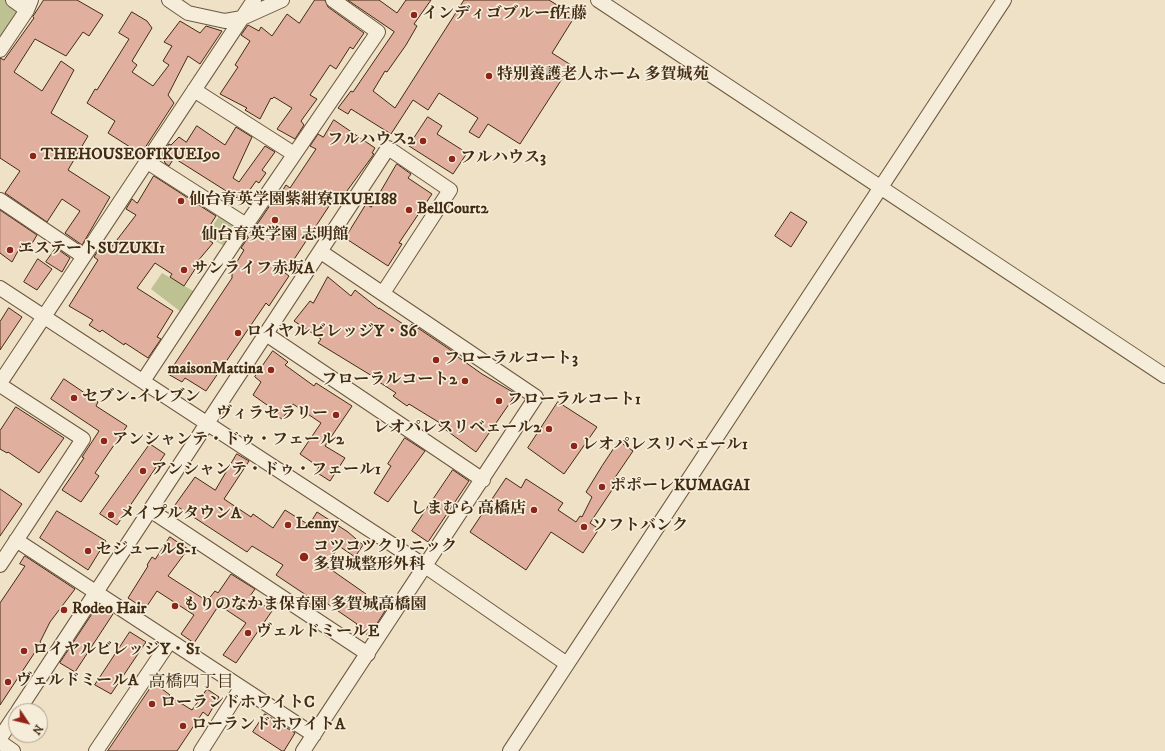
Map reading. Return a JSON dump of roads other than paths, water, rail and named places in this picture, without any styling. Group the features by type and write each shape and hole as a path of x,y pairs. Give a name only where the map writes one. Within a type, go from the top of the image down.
{"street":[{"path":"0,50 29,5 13,0"},
{"path":"169,0 188,13 225,21 242,18 282,0"},
{"path":"0,566 83,439 0,384 43,316 254,0"},
{"path":"143,381 246,225 378,32 333,0"},
{"path":"598,0 1165,376"},
{"path":"510,751 882,188 1004,0"},
{"path":"194,90 294,154"},
{"path":"23,703 94,592 321,252 388,148 450,190 383,293"},
{"path":"146,161 246,225"},
{"path":"0,200 83,256"},
{"path":"303,751 483,480 536,397 321,252"},
{"path":"0,288 425,566 567,664"},
{"path":"266,334 483,480"},
{"path":"150,510 368,654"},
{"path":"16,540 314,735"},
{"path":"96,751 170,642"},
{"path":"201,751 241,688"},
{"path":"0,738 8,726"},
{"path":"0,742 13,751"}],"place":[{"name":"インディゴブルーf佐藤","path":"414,15"},
{"name":"特別養護老人ホーム 多賀城苑","path":"489,76"},
{"name":"フルハウス2","path":"423,141"},
{"name":"THEHOUSEOFIKUEI90","path":"33,156"},
{"name":"フルハウス3","path":"452,159"},
{"name":"仙台育英学園紫紺寮IKUEI88","path":"181,201"},
{"name":"BellCourt2","path":"409,210"},
{"name":"仙台育英学園 志明館","path":"275,220"},
{"name":"エステートSUZUKI1","path":"10,250"},
{"name":"サンライフ赤坂A","path":"184,270"},
{"name":"ロイヤルビレッジY・S6","path":"238,333"},
{"name":"フローラルコート3","path":"436,360"},
{"name":"maisonMattina","path":"271,370"},
{"name":"フローラルコート2","path":"465,381"},
{"name":"セブン-イレブン","path":"74,398"},
{"name":"フローラルコート1","path":"499,401"},
{"name":"ヴィラセラリー","path":"336,415"},
{"name":"レオパレスリベェール2","path":"549,429"},
{"name":"アンシャンテ・ドゥ・フェール2","path":"104,441"},
{"name":"レオパレスリベェール1","path":"574,446"},
{"name":"アンシャンテ・ドゥ・フェール1","path":"143,471"},
{"name":"ポポーレKUMAGAI","path":"602,487"},
{"name":"しまむら 高橋店","path":"534,510"},
{"name":"メイプルタウンA","path":"111,515"},
{"name":"Lenny","path":"288,525"},
{"name":"ソフトバンク","path":"584,527"},
{"name":"セジュールS-1","path":"88,551"},
{"name":"コツコツクリニック 多賀城整形外科","path":"304,557"},
{"name":"もりのなかま保育園 多賀城高橋園","path":"175,606"},
{"name":"Rodeo Hair","path":"64,610"},
{"name":"ヴェルドミールE","path":"248,633"},
{"name":"ロイヤルビレッジY・S1","path":"24,651"},
{"name":"ヴェルドミールA","path":"8,682"},
{"name":"ローランドホワイトC","path":"152,704"},
{"name":"ローランドホワイトA","path":"183,726"}],"district":[{"name":"高橋四丁目","path":"191,683"}]}
